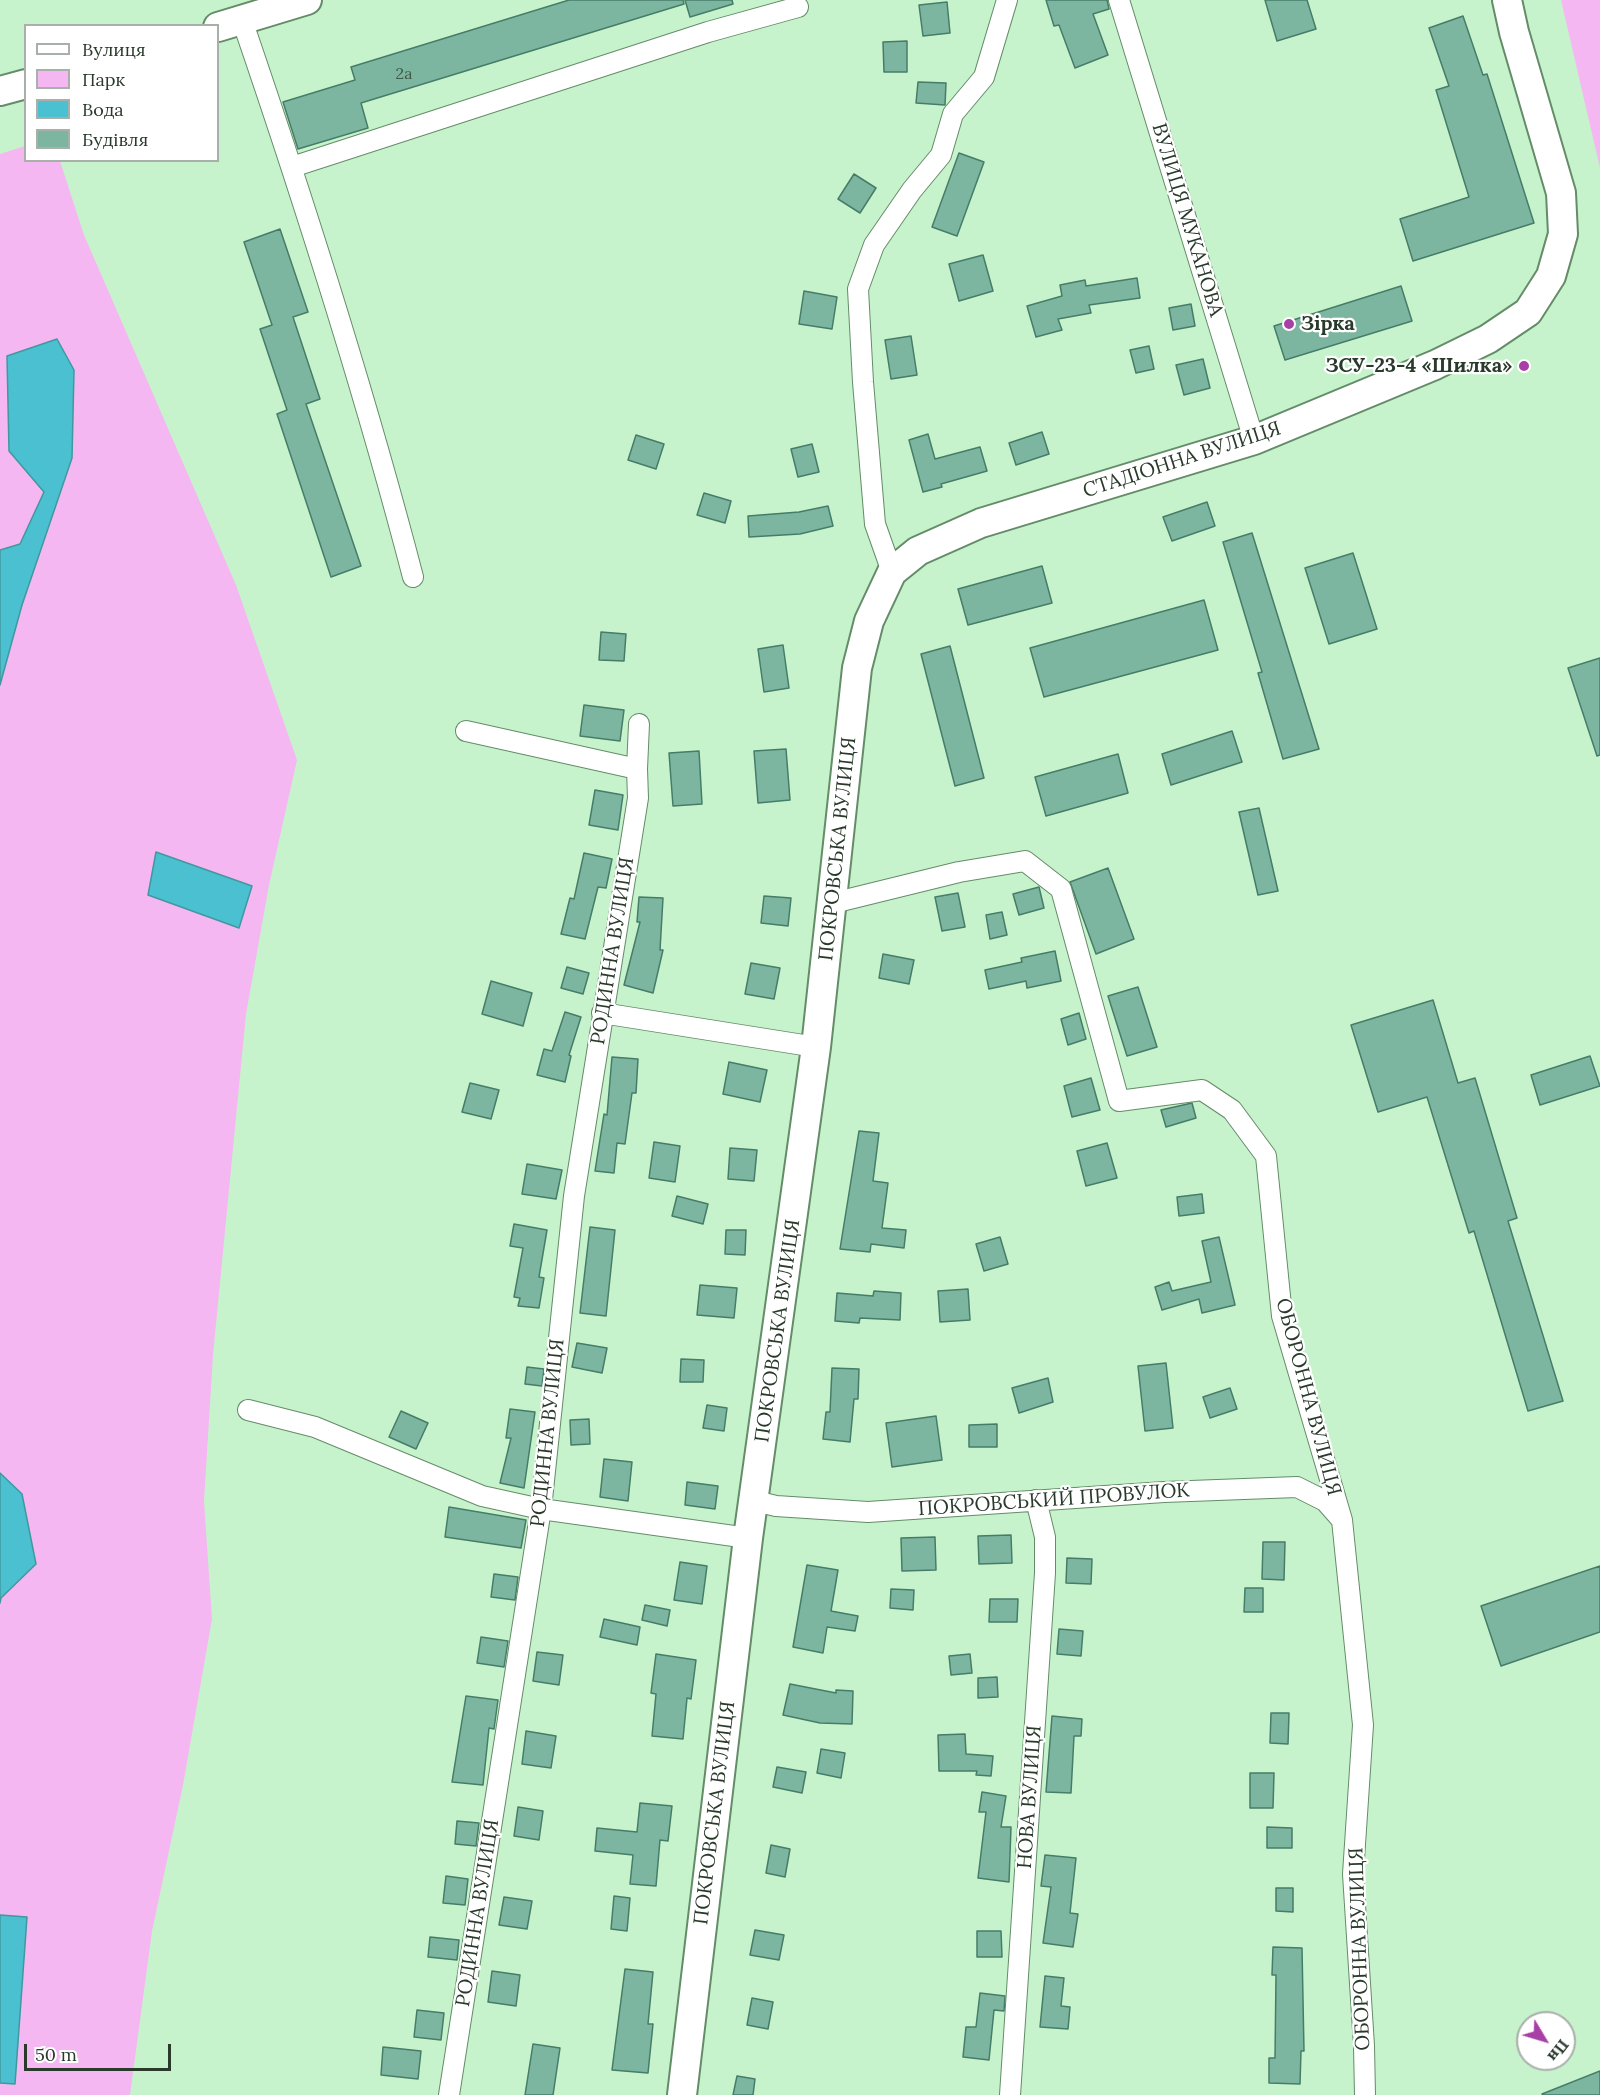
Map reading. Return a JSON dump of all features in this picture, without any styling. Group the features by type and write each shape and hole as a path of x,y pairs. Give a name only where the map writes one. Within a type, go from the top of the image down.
{"street":[{"path":"307,0 230,24 292,167 380,453 413,577"},
{"path":"892,572 875,524 858,289 874,245 912,190 941,155 953,114 984,77 1007,0"},
{"name":"ВУЛИЦЯ МУКАНОВА","path":"1119,0 1254,440"},
{"name":"СТАДІОННА ВУЛИЦЯ","path":"892,572 918,551 981,523 1254,440 1435,365 1488,339 1528,312 1551,276 1563,234 1561,193 1550,148 1514,32 1508,0"},
{"path":"292,167 708,32 798,7"},
{"path":"0,91 24,85"},
{"name":"ПОКРОВСЬКА ВУЛИЦЯ","path":"682,2095 748,1538 755,1501 816,1047 857,668 868,621 892,572"},
{"name":"РОДИННА ВУЛИЦЯ","path":"449,2095 541,1509 574,1196 638,798 639,724"},
{"path":"466,731 637,769"},
{"name":"ОБОРОННА ВУЛИЦЯ","path":"832,903 959,872 1026,861 1061,889 1119,1101 1202,1090 1232,1110 1266,1156 1282,1316 1342,1520 1363,1725 1353,1874 1365,2095"},
{"path":"602,1013 816,1047"},
{"path":"248,1410 315,1427 482,1496 541,1509 748,1538"},
{"name":"ПОКРОВСЬКИЙ ПРОВУЛОК","path":"755,1501 776,1506 868,1512 1036,1500 1297,1487 1325,1501 1342,1520"},
{"name":"НОВА ВУЛИЦЯ","path":"1010,2095 1045,1573 1046,1537 1036,1500"}],"green space":[{"path":"1561,0 1600,0 1600,168"},
{"path":"24,146 24,162 60,162 84,235 236,585 297,760 269,885 246,1014 213,1355 204,1501 212,1619 183,1785 152,1931 130,2095 0,2095 0,2083 15,2084 26,1917 0,1915 0,1603 1,1598 36,1563 22,1494 0,1473 0,685 22,605 72,458 74,370 56,339 9,451 44,492 20,544 0,550 0,154"}],"water":[{"path":"57,339 74,370 72,458 22,605 0,685 0,550 20,544 44,492 9,451 7,356"},
{"path":"156,852 252,886 239,928 148,895"},
{"path":"0,1473 22,1494 36,1564 1,1598 0,1603"},
{"path":"0,1915 27,1917 15,2084 0,2083"}],"building":[{"path":"569,0 683,0 684,4 361,103 368,128 298,149 283,102 355,80 351,67"},
{"path":"685,0 732,0 733,4 690,17"},
{"path":"1046,0 1107,0 1109,9 1093,14 1108,55 1075,68 1059,25 1054,26"},
{"path":"1265,0 1307,0 1316,29 1277,41"},
{"path":"947,2 950,33 923,36 919,5"},
{"path":"1463,16 1483,75 1487,74 1534,223 1413,261 1400,219 1469,197 1436,90 1449,86 1429,28"},
{"path":"907,41 907,72 884,72 883,42"},
{"path":"918,82 946,83 945,105 916,103"},
{"path":"959,153 984,162 957,236 932,227"},
{"path":"854,174 876,188 860,213 838,199"},
{"path":"280,229 308,312 293,317 320,399 306,404 361,566 331,577 277,414 287,410 260,329 272,325 244,242"},
{"path":"983,255 993,291 959,301 949,264"},
{"path":"1137,278 1140,298 1089,305 1091,313 1058,319 1062,330 1036,337 1027,306 1062,296 1060,285 1085,280 1086,286"},
{"path":"1401,286 1412,321 1285,360 1274,326"},
{"path":"804,291 837,297 832,329 799,324"},
{"path":"1191,304 1195,326 1173,330 1169,308"},
{"path":"911,336 917,375 891,379 885,340"},
{"path":"1149,346 1154,369 1136,373 1130,350"},
{"path":"1203,359 1210,388 1184,395 1176,365"},
{"path":"1042,432 1049,454 1016,465 1009,443"},
{"path":"928,434 935,459 980,447 987,471 941,484 942,487 923,492 909,440"},
{"path":"636,435 664,444 656,469 628,460"},
{"path":"812,444 819,472 798,477 791,449"},
{"path":"704,493 731,501 725,523 697,515"},
{"path":"1207,502 1215,526 1172,541 1163,517"},
{"path":"828,506 833,526 800,534 749,537 748,516 799,512"},
{"path":"1252,533 1319,749 1283,759 1258,673 1262,672 1223,542"},
{"path":"1353,553 1377,629 1329,644 1305,568"},
{"path":"1042,566 1052,603 968,625 958,589"},
{"path":"1204,600 1218,650 1044,697 1030,648"},
{"path":"601,632 626,634 624,661 599,660"},
{"path":"783,645 789,688 764,692 758,649"},
{"path":"950,646 984,778 955,786 921,654"},
{"path":"1600,658 1600,755 1597,756 1568,668"},
{"path":"584,705 624,710 620,741 580,736"},
{"path":"1232,731 1242,762 1171,785 1162,754"},
{"path":"786,749 790,800 758,803 754,751"},
{"path":"699,751 702,804 673,806 669,753"},
{"path":"1118,754 1128,793 1046,816 1035,777"},
{"path":"595,790 623,795 618,830 589,825"},
{"path":"1259,808 1278,891 1258,895 1239,812"},
{"path":"584,853 612,859 606,888 598,887 585,939 561,934 570,898 574,899"},
{"path":"1108,868 1134,939 1096,954 1070,882"},
{"path":"1039,887 1044,908 1019,915 1013,894"},
{"path":"958,893 965,927 942,931 935,897"},
{"path":"764,896 791,898 788,926 761,923"},
{"path":"639,897 663,898 660,950 663,950 653,993 624,985 640,922 637,922"},
{"path":"1002,912 1007,935 990,939 986,915"},
{"path":"1055,951 1061,981 1027,988 1026,981 989,989 985,970 1022,962 1021,958"},
{"path":"883,954 914,960 909,984 879,978"},
{"path":"751,963 780,968 774,999 745,994"},
{"path":"567,967 589,973 583,994 561,988"},
{"path":"491,981 532,993 523,1026 482,1014"},
{"path":"1138,987 1157,1047 1127,1056 1108,996"},
{"path":"1433,1000 1458,1083 1475,1078 1517,1218 1508,1221 1563,1401 1528,1411 1474,1231 1469,1233 1427,1097 1378,1112 1351,1025"},
{"path":"565,1012 581,1017 569,1055 571,1056 565,1082 537,1075 544,1049 552,1051"},
{"path":"1079,1013 1086,1039 1068,1045 1061,1019"},
{"path":"1590,1056 1600,1086 1540,1105 1531,1075"},
{"path":"612,1057 638,1059 636,1093 632,1093 625,1144 617,1143 614,1173 595,1171 604,1114 607,1115"},
{"path":"729,1062 767,1070 760,1102 723,1094"},
{"path":"1091,1078 1100,1110 1072,1117 1064,1086"},
{"path":"470,1083 499,1090 491,1119 462,1112"},
{"path":"1192,1103 1196,1118 1166,1127 1161,1110"},
{"path":"859,1131 879,1133 873,1181 888,1183 882,1228 906,1230 904,1248 871,1244 870,1252 840,1249"},
{"path":"654,1142 680,1146 675,1182 649,1178"},
{"path":"1107,1143 1117,1178 1086,1186 1077,1151"},
{"path":"730,1148 757,1150 754,1181 728,1179"},
{"path":"527,1164 562,1170 556,1199 522,1194"},
{"path":"1202,1194 1204,1213 1179,1216 1177,1197"},
{"path":"677,1196 708,1204 703,1224 672,1216"},
{"path":"514,1224 547,1230 539,1277 544,1278 539,1308 518,1306 520,1298 514,1297 523,1248 510,1246"},
{"path":"590,1227 615,1230 606,1316 580,1313"},
{"path":"726,1230 746,1230 745,1255 725,1254"},
{"path":"1000,1237 1008,1264 984,1271 976,1244"},
{"path":"1219,1237 1235,1305 1202,1313 1199,1299 1162,1310 1155,1287 1169,1282 1172,1291 1211,1282 1202,1241"},
{"path":"700,1285 737,1288 734,1318 697,1315"},
{"path":"968,1289 970,1320 940,1322 938,1291"},
{"path":"874,1291 901,1293 900,1320 860,1318 859,1323 835,1321 837,1293 873,1296"},
{"path":"577,1343 607,1348 602,1373 572,1367"},
{"path":"681,1359 704,1360 703,1382 680,1382"},
{"path":"1166,1363 1173,1428 1145,1431 1138,1366"},
{"path":"527,1367 544,1369 542,1386 525,1384"},
{"path":"832,1368 859,1369 858,1399 854,1399 850,1442 823,1439 826,1412 830,1412"},
{"path":"1048,1378 1053,1402 1019,1413 1012,1388"},
{"path":"1230,1388 1237,1409 1210,1418 1203,1397"},
{"path":"707,1405 727,1408 724,1431 703,1428"},
{"path":"510,1409 535,1412 524,1488 500,1483 511,1438 506,1438"},
{"path":"401,1411 428,1423 416,1449 389,1437"},
{"path":"936,1416 942,1460 892,1467 886,1423"},
{"path":"589,1419 590,1444 571,1445 570,1420"},
{"path":"997,1424 997,1447 969,1447 969,1425"},
{"path":"604,1459 632,1462 628,1501 600,1497"},
{"path":"687,1482 718,1486 715,1509 685,1505"},
{"path":"449,1507 526,1520 521,1548 445,1537"},
{"path":"1011,1535 1012,1563 979,1564 978,1536"},
{"path":"935,1537 936,1570 902,1571 901,1538"},
{"path":"1263,1542 1285,1542 1284,1580 1262,1579"},
{"path":"1067,1558 1092,1559 1091,1584 1066,1583"},
{"path":"680,1562 707,1566 702,1604 674,1600"},
{"path":"807,1565 838,1570 831,1611 858,1616 855,1631 827,1627 823,1653 793,1647"},
{"path":"1600,1566 1600,1632 1501,1666 1481,1606"},
{"path":"494,1574 518,1577 515,1600 491,1597"},
{"path":"1245,1588 1263,1588 1263,1612 1244,1612"},
{"path":"891,1589 914,1590 913,1610 890,1608"},
{"path":"990,1599 1018,1599 1017,1622 989,1622"},
{"path":"645,1605 670,1610 667,1626 642,1620"},
{"path":"604,1619 640,1627 637,1645 600,1637"},
{"path":"1059,1629 1083,1631 1081,1656 1057,1654"},
{"path":"481,1637 508,1641 504,1667 477,1663"},
{"path":"537,1652 563,1655 559,1685 533,1681"},
{"path":"656,1654 696,1660 691,1699 687,1698 683,1739 652,1736 656,1694 651,1693"},
{"path":"970,1654 972,1673 951,1675 949,1656"},
{"path":"997,1677 998,1697 978,1698 978,1678"},
{"path":"790,1684 836,1693 836,1690 853,1691 852,1724 820,1723 783,1715"},
{"path":"466,1696 498,1700 494,1729 489,1728 483,1785 452,1782"},
{"path":"1271,1713 1289,1713 1288,1744 1270,1743"},
{"path":"1052,1716 1082,1719 1081,1736 1074,1736 1071,1793 1046,1792"},
{"path":"526,1731 556,1736 551,1768 522,1764"},
{"path":"965,1734 966,1754 993,1756 991,1776 976,1775 977,1771 939,1771 938,1735"},
{"path":"821,1749 845,1753 841,1778 817,1773"},
{"path":"777,1767 806,1772 802,1793 773,1787"},
{"path":"1250,1773 1274,1773 1273,1808 1250,1808"},
{"path":"982,1792 1006,1796 1001,1827 1011,1827 1009,1882 978,1878 986,1812 979,1812"},
{"path":"640,1803 672,1806 668,1841 660,1840 656,1886 630,1884 633,1855 595,1851 597,1828 637,1832"},
{"path":"518,1807 543,1811 539,1840 514,1836"},
{"path":"457,1821 479,1823 476,1846 455,1844"},
{"path":"1267,1827 1292,1828 1292,1848 1267,1848"},
{"path":"771,1845 790,1849 785,1877 766,1873"},
{"path":"1045,1855 1076,1858 1070,1913 1078,1914 1073,1947 1043,1943 1051,1887 1041,1886"},
{"path":"446,1876 468,1879 465,1905 443,1903"},
{"path":"1276,1888 1293,1888 1293,1912 1276,1911"},
{"path":"614,1896 630,1898 627,1931 611,1929"},
{"path":"504,1897 532,1901 527,1929 499,1925"},
{"path":"755,1930 784,1935 779,1960 750,1955"},
{"path":"977,1931 1001,1931 1002,1957 977,1957"},
{"path":"430,1937 459,1940 457,1960 428,1957"},
{"path":"1273,1947 1302,1948 1304,2051 1301,2051 1300,2084 1269,2083 1269,2058 1275,2058 1276,1975 1272,1975"},
{"path":"625,1969 653,1972 648,2024 653,2024 648,2073 612,2070"},
{"path":"492,1971 520,1975 516,2006 488,2002"},
{"path":"1045,1976 1064,1978 1061,2006 1070,2007 1068,2029 1040,2027"},
{"path":"980,1993 1005,1996 1004,2011 994,2010 989,2060 963,2057 966,2027 976,2027"},
{"path":"752,1998 773,2002 768,2029 747,2025"},
{"path":"417,2010 444,2013 441,2040 414,2037"},
{"path":"533,2044 560,2048 553,2095 525,2095"},
{"path":"383,2047 421,2051 418,2079 381,2075"},
{"path":"1600,2071 1600,2095 1542,2094"},
{"path":"737,2076 755,2079 753,2095 733,2095"}],"place":[{"name":"Зірка","path":"1289,324"},
{"name":"ЗСУ-23-4 «Шилка»","path":"1524,366"}]}
